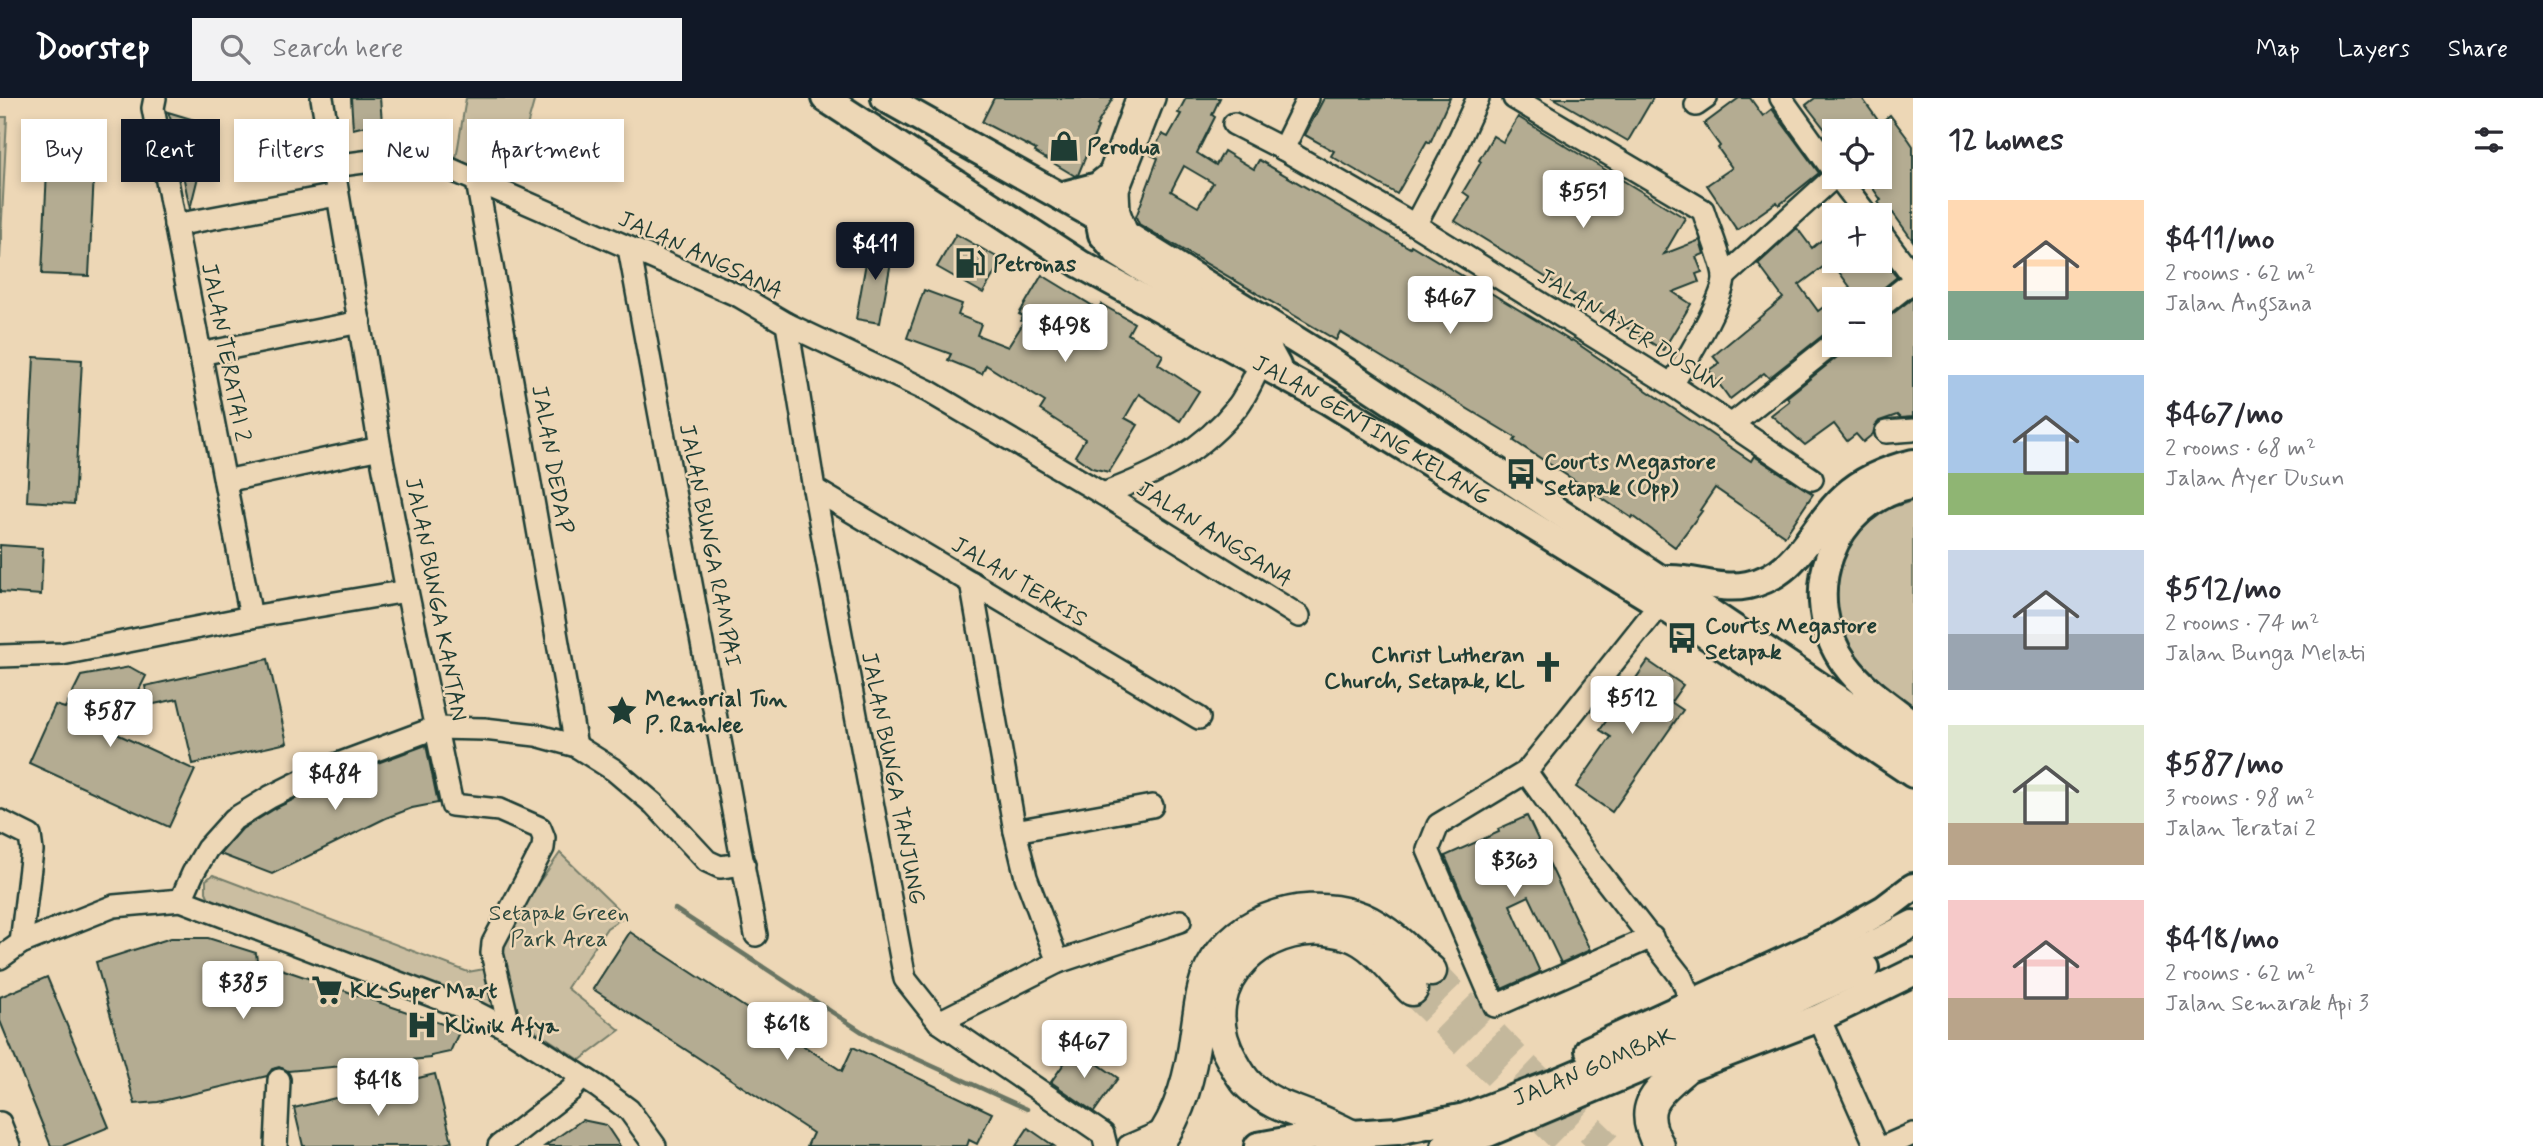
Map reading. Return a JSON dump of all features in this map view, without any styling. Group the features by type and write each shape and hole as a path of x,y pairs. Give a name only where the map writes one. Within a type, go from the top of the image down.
{"highway":[{"path":"1162,1137 1185,1090 1202,993 1215,960 1231,941 1270,918 1292,910 1326,910 1355,915 1380,928 1422,981 1349,935 1314,930 1296,931 1259,945 1245,955 1223,991 1220,1016 1223,1041 1247,1084 1287,1110 1314,1118 1349,1134"},
{"path":"1659,1146 1648,1111 1652,1099 1682,1071"}],"main road":[{"name":"JALAN GENTING KELANG","path":"825,98 1080,264 1271,368 1661,592 1913,749"},
{"name":"JALAN GENTING KELANG","path":"885,98 1099,218 1333,363 1661,592 1913,774"},
{"path":"1060,196 1098,186 1108,178"},
{"path":"1099,218 1102,234 1118,253 1266,346 1271,368"},
{"path":"1661,592 1681,579 1707,586 1731,587 1763,581 1791,564 1847,494 1881,473 1913,463"},
{"path":"1913,485 1877,497 1844,528 1825,566 1822,604 1828,630 1845,664 1861,683 1913,724"},
{"path":"1557,1082 1573,1058 1829,940 1884,909 1913,887"},
{"name":"JALAN GOMBAK","path":"1258,1146 1308,1137 1397,1131 1437,1125 1465,1117 1557,1082 1837,963 1913,924"},
{"name":"JALAN GOMBAK","path":"1445,1146 1488,1133 1689,1048 1839,982 1913,943"},
{"path":"1522,1118 1565,1115 1819,1018 1913,972"}],"street":[{"name":"JALAN TERATAI 2","path":"155,98 153,108 251,617"},
{"name":"JALAN BUNGA KANTAN","path":"322,98 325,119"},
{"path":"1099,218 1108,178 1137,98"},
{"path":"1128,236 1119,212 1118,190 1154,98"},
{"path":"1283,149 1308,98"},
{"path":"1415,225 1478,98"},
{"path":"1514,98 1703,210 1724,276 1721,291 1702,331 1672,385"},
{"path":"1781,98 1822,156"},
{"name":"JALAN AYER DUSUN","path":"1234,124 1415,225 1672,385 1812,479"},
{"name":"JALAN ANGSANA","path":"349,164 394,158 434,162 467,177"},
{"name":"JALAN BUNGA KANTAN","path":"335,182 380,448 452,805 499,810 540,828 544,838 543,848 493,943 492,953 510,1030"},
{"name":"JALAN DEDAP","path":"477,182 576,746"},
{"name":"JALAN ANGSANA","path":"479,182 739,296 787,324 928,391 1103,494 1299,616"},
{"path":"1724,276 1822,187"},
{"path":"1846,189 1857,203"},
{"path":"175,225 337,195"},
{"name":"JALAN BUNGA RAMPAI","path":"629,248 756,934"},
{"path":"1892,249 1913,278 1892,296"},
{"path":"200,354 360,322"},
{"name":"JALAN BUNGA TANJUNG","path":"787,324 814,489 905,979 939,1022 1104,1140 1122,1146"},
{"path":"1731,425 1822,353"},
{"name":"JALAN ANGSANA","path":"1103,494 1174,463 1213,433 1271,368"},
{"path":"1886,432 1913,430"},
{"path":"225,481 380,448"},
{"name":"JALAN TERKIS","path":"814,489 1199,718"},
{"path":"971,582 1026,877 1058,962"},
{"path":"0,656 62,654 251,617 407,591"},
{"path":"1652,937 1498,1006 1492,1003 1429,850 1438,825 1526,772 1661,592"},
{"path":"181,900 207,849 234,819 270,797 330,767 435,728 484,729 536,735 576,746 614,770 654,804 707,861 720,867 744,864"},
{"path":"1526,772 1589,859 1681,977 1692,1003"},
{"path":"1016,831 1152,806"},
{"path":"0,821 30,836 32,851 10,944 0,958"},
{"path":"10,944 114,906 181,900 475,1012 510,1030 629,1110 655,1146"},
{"path":"939,1022 1058,962 1180,921"},
{"path":"1819,1018 1876,1146"},
{"path":"499,1146 571,1090 581,1078"},
{"path":"276,1146 279,1080"},
{"path":"0,1124 9,1146"},
{"path":"1886,1146 1913,1134"},
{"path":"1129,1146 1162,1137"}],"green space":[{"path":"466,98 535,98 529,119 467,119 467,171 455,165"},
{"path":"0,117 7,117 0,259"},
{"path":"492,182 511,182 509,190"},
{"path":"1913,501 1913,716 1868,675 1841,633 1834,597 1837,565 1858,531 1886,509"},
{"name":"Setapak Green Park Area","path":"560,853 625,916 607,928 567,988 620,1030 580,1060 513,1016 502,949 523,905"},
{"path":"213,875 468,972 490,968 499,1010 213,907 206,892 206,880"}],"building":[{"path":"351,98 380,98 382,119 363,119 363,127 353,129"},
{"path":"994,98 1113,98 1096,126 1098,127 1078,175 1075,176 1035,152 1036,150 982,122"},
{"path":"1186,98 1220,98 1212,115 1215,117 1197,153 1216,165 1224,151 1254,169 1259,160 1572,340 1751,461 1754,456 1813,494 1785,536 1715,488 1700,510 1702,511 1675,547 1633,516 1632,518 1514,441 1516,438 1340,332 1336,340 1139,224 1136,217 1158,158 1151,155 1162,134 1168,137 1181,114 1178,113","holes":["1184,166 1213,183 1198,207 1171,191"]},
{"path":"1324,98 1450,98 1430,143 1427,141 1397,194 1331,156 1334,151 1305,135"},
{"path":"1554,98 1653,98 1628,141"},
{"path":"1739,98 1750,98 1763,116 1772,109 1819,173 1779,205 1777,202 1737,230 1707,185 1732,168 1704,124"},
{"path":"1815,98 1862,98 1877,119 1822,119 1822,126 1806,105"},
{"path":"168,112 191,119 170,119"},
{"path":"1890,115 1913,146 1913,241 1892,214 1892,203 1879,203 1881,200 1873,189 1892,189 1892,119 1885,119"},
{"path":"1518,117 1685,218 1664,254 1700,240 1704,254 1696,257 1702,272 1696,274 1699,282 1673,292 1691,304 1663,350 1455,221 1470,197 1463,192 1493,136 1503,142"},
{"path":"46,182 94,182 89,276 42,274"},
{"path":"184,182 197,182 190,209"},
{"path":"1797,228 1812,248 1822,240 1822,268 1799,285 1818,311 1822,308 1822,336 1769,378 1764,373 1730,399 1709,370 1719,363 1713,356 1783,298 1758,264"},
{"name":"Petronas","path":"956,234 1002,260 983,293 937,267"},
{"path":"870,240 894,245 880,323 856,319"},
{"path":"1892,271 1897,277 1885,287 1850,287 1840,273"},
{"path":"1042,275 1098,309 1101,304 1134,323 1128,334 1163,355 1158,364 1199,391 1180,421 1139,394 1125,418 1138,425 1109,472 1092,468 1075,456 1085,439 1040,410 1045,402 986,365 982,374 948,360 951,354 907,338 924,290 962,304 958,315 981,324 977,335 1008,347 1024,322 1021,321 1023,316 1019,314"},
{"path":"1913,298 1913,417 1900,418 1897,415 1879,421 1873,434 1863,442 1856,434 1847,441 1834,424 1805,445 1771,415 1789,401 1787,397 1837,357 1892,357 1892,314"},
{"path":"34,357 82,360 74,504 27,501"},
{"path":"0,545 43,548 41,595 0,592"},
{"path":"268,659 287,743 193,764 178,699 149,705 145,686"},
{"path":"1648,661 1683,685 1671,702 1683,710 1612,812 1576,787 1611,737 1600,730"},
{"path":"130,667 146,676 117,734 195,770 169,827 29,763 55,705 65,708 81,676"},
{"path":"426,745 438,803 412,808 386,818 272,874 220,854 242,829 276,808 337,778"},
{"path":"1527,816 1590,950 1561,963 1529,896 1510,905 1540,972 1502,989 1445,856 1499,832 1498,829"},
{"path":"630,932 842,1071 853,1047 992,1113 977,1144 969,1140 967,1146 807,1146 813,1133 593,989"},
{"path":"171,938 208,938 256,953 261,990 281,969 460,1030 450,1052 431,1058 288,1071 279,1067 272,1069 267,1076 158,1102 135,1104 96,962"},
{"path":"47,977 109,1127 63,1146 51,1146 0,1021 0,997"},
{"path":"1075,1048 1118,1078 1094,1112 1051,1082"},
{"path":"435,1074 452,1142 436,1146 303,1146 294,1108"},
{"path":"582,1120 606,1125 620,1146 545,1146"},
{"path":"1028,1128 1054,1146 1016,1146"}],"waterway":[{"path":"675,909 873,1039 1027,1109"}],"tunnel":[{"path":"1431,971 1516,1059 1607,1146"},
{"path":"1412,990 1570,1146"}],"place":[{"name":"Perodua","path":"1064,146"},
{"name":"Petronas","path":"970,263"},
{"name":"Courts Megastore Setapak (Opp)","path":"1521,474"},
{"name":"Courts Megastore Setapak","path":"1682,638"},
{"name":"Christ Lutheran Church, Setapak, KL","path":"1548,667"},
{"name":"Memorial Tun P. Ramlee","path":"622,711"},
{"name":"KK Super Mart","path":"327,990"},
{"name":"Klinik Afya","path":"422,1025"}]}
